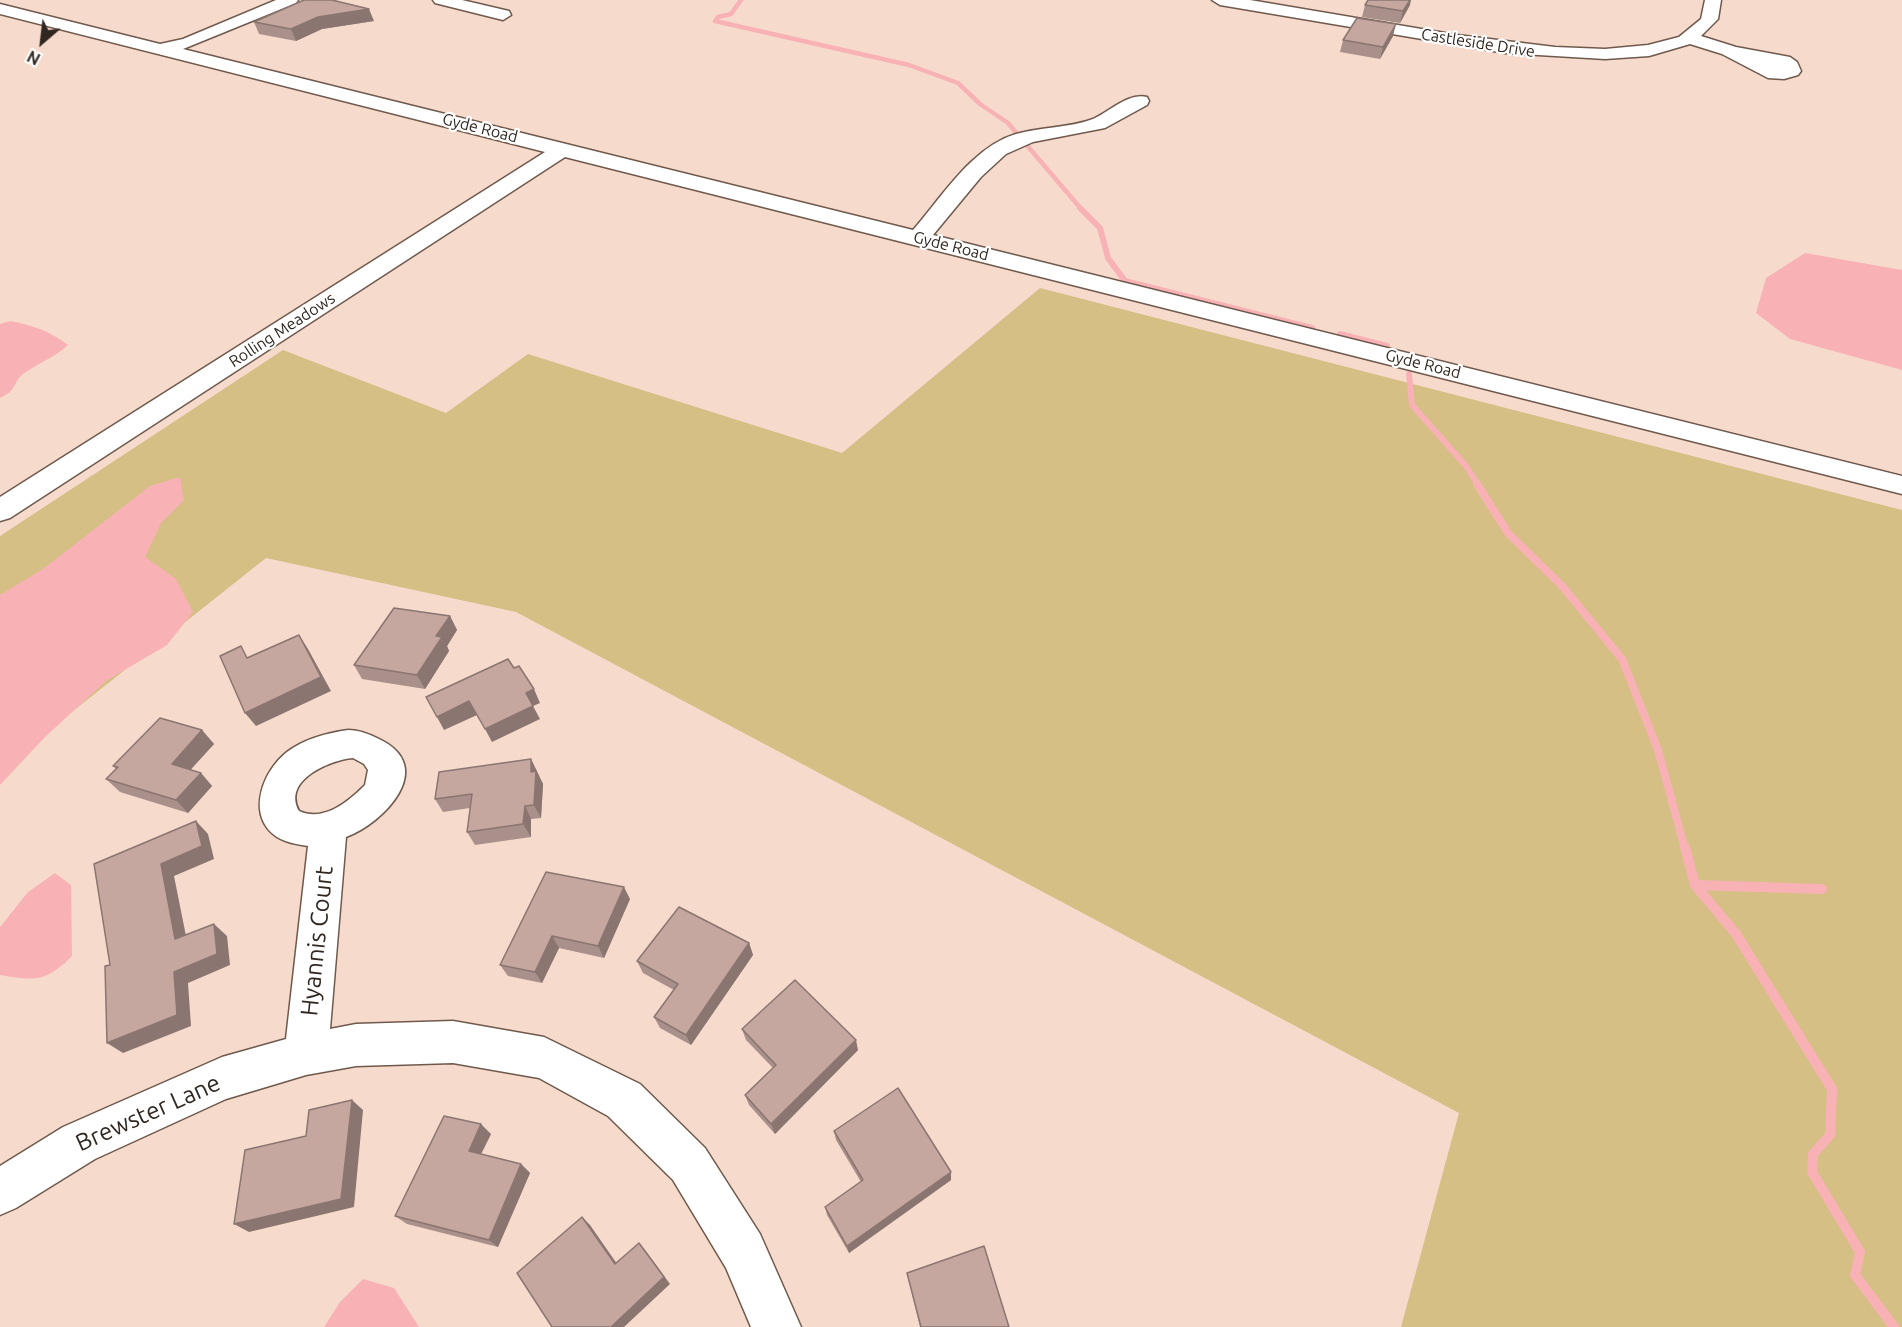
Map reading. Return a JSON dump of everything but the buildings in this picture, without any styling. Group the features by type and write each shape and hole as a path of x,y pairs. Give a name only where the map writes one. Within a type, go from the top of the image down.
{"street":[{"path":"162,48 169,38 261,0"},
{"path":"162,48 188,43 290,0"},
{"path":"441,0 503,15"},
{"name":"Castleside Drive","path":"1220,0 1500,48 1554,53 1635,51 1688,38 1708,23 1713,0"},
{"path":"1317,16 1328,0"},
{"name":"Gyde Road","path":"0,9 1902,485"},
{"path":"1688,38 1733,52"},
{"path":"919,238 972,175 997,152 1021,140 1091,126 1111,118 1140,100"},
{"name":"Rolling Meadows","path":"0,511 564,149"},
{"name":"Hyannis Court","path":"306,1054 328,829"},
{"name":"Brewster Lane","path":"0,1192 89,1138 222,1078 306,1054 356,1045 453,1042 544,1058 624,1100 689,1164 743,1251 776,1327"}],"shaded area":[{"path":"1805,253 1902,270 1902,370 1790,339 1756,313 1766,278"},
{"path":"1040,288 1902,510 1902,1327 1401,1327 1459,1113 516,612 266,558 0,769 0,536 283,350 446,413 528,354 842,453"},
{"path":"10,321 41,329 68,345 23,374 10,392 0,398 0,324"},
{"path":"180,477 184,500 161,523 145,557 176,579 193,612 167,645 106,681 45,737 0,785 0,595 43,569 150,486"},
{"path":"55,873 71,885 72,956 55,971 39,978 0,975 0,927 28,892"},
{"path":"363,1279 394,1288 419,1327 324,1327 340,1302"}],"waterway":[{"path":"741,0 731,14 718,17 715,21 909,65 958,83 980,104 1008,123 1082,210"},
{"path":"1082,210 1100,228 1108,258 1125,281 1312,328"},
{"path":"1340,334 1387,346"},
{"path":"1409,374 1412,405 1466,466 1478,485"},
{"path":"1477,484 1508,533 1563,587 1622,659 1658,750 1685,849"},
{"path":"1685,847 1695,885"},
{"path":"1695,885 1822,889"},
{"path":"1695,885 1736,934 1832,1089 1830,1135 1813,1154 1812,1172 1860,1252 1855,1275 1894,1327"}]}
